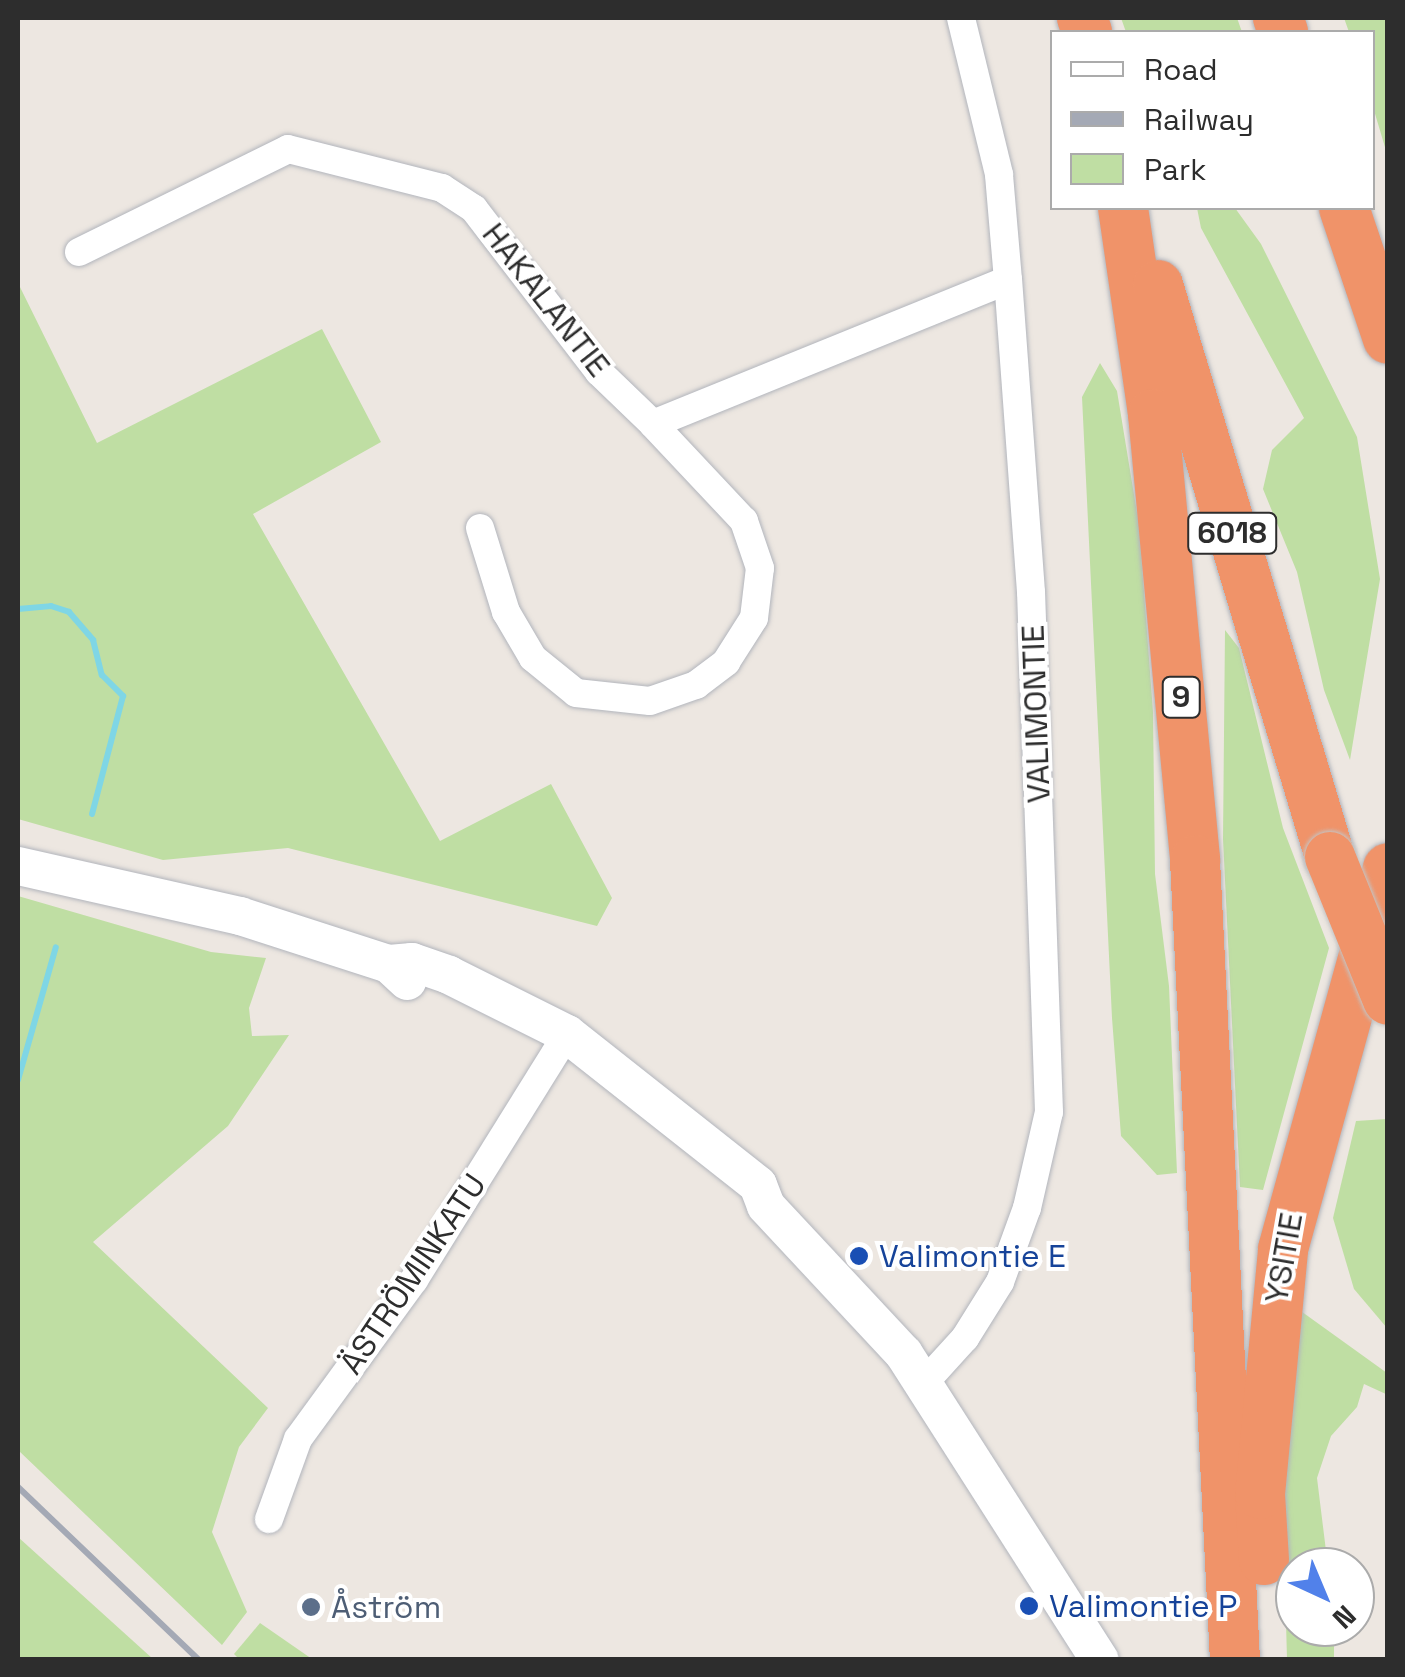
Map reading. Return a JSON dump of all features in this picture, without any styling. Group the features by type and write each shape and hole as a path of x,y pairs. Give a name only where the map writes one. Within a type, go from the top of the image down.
{"highway":[{"name":"9","path":"1123,210 1153,414 1180,687 1234,1660"},
{"name":"6018","path":"1138,210 1330,857 1388,1000"},
{"path":"1349,210 1388,267"},
{"path":"1349,210 1388,339"},
{"name":"YSITIE","path":"1269,1660 1260,1494 1274,1311 1283,1249 1388,868"}],"main road":[{"path":"18,866 240,916 390,964 412,962 450,975 562,1043 726,1156 758,1184 766,1206 836,1276 924,1383 1100,1660"}],"street":[{"name":"VALIMONTIE","path":"924,1383 965,1338 1000,1282 1028,1208 1049,1112 1031,592 1008,280 999,174 961,18"},
{"name":"HAKALANTIE","path":"79,252 288,149 442,188 474,209 599,372 654,424 744,521 760,568 754,618 726,662 696,685 650,701 576,693 534,658 506,612 480,528"},
{"path":"654,424 1008,280"},
{"name":"ÄSTRÖMINKATU","path":"270,1519 298,1440 414,1280 562,1043"}],"green space":[{"path":"1121,18 1237,18 1241,30 1125,30"},
{"path":"1344,18 1387,18 1387,154 1375,114 1375,30 1348,30"},
{"path":"1197,210 1236,210 1261,244 1357,437 1380,579 1350,760 1324,690 1297,572 1263,489 1272,450 1304,418 1201,228"},
{"path":"18,283 97,443 322,329 381,442 253,514 440,841 551,784 612,898 597,926 288,848 163,860 18,819"},
{"path":"1100,363 1117,391 1139,525 1153,712 1155,874 1169,986 1177,1173 1157,1175 1121,1136 1112,1018 1082,397"},
{"path":"1225,630 1239,648 1283,828 1329,948 1263,1190 1240,1187 1223,839"},
{"path":"18,896 211,952 266,958 249,1008 252,1036 289,1035 228,1126 93,1242 268,1408 239,1447 212,1532 247,1612 222,1645 18,1450"},
{"path":"1388,1119 1387,1328 1354,1289 1333,1218 1356,1121"},
{"path":"1298,1309 1387,1373 1388,1395 1364,1384 1357,1407 1331,1436 1317,1478 1326,1547 1284,1547 1283,1512"},
{"path":"18,1537 153,1659 18,1659"},
{"path":"260,1623 312,1659 239,1659 234,1654"},
{"path":"1287,1647 1334,1647 1334,1659 1287,1659"}],"waterway":[{"path":"18,609 51,606 69,612 93,640 102,675 123,696 92,814"},
{"path":"18,1080 56,947"}],"railway":[{"path":"18,1487 199,1660"}],"place":[{"name":"Valimontie E","path":"859,1256"},
{"name":"Valimontie P","path":"1029,1606"},
{"name":"Åström","path":"311,1607"}]}
